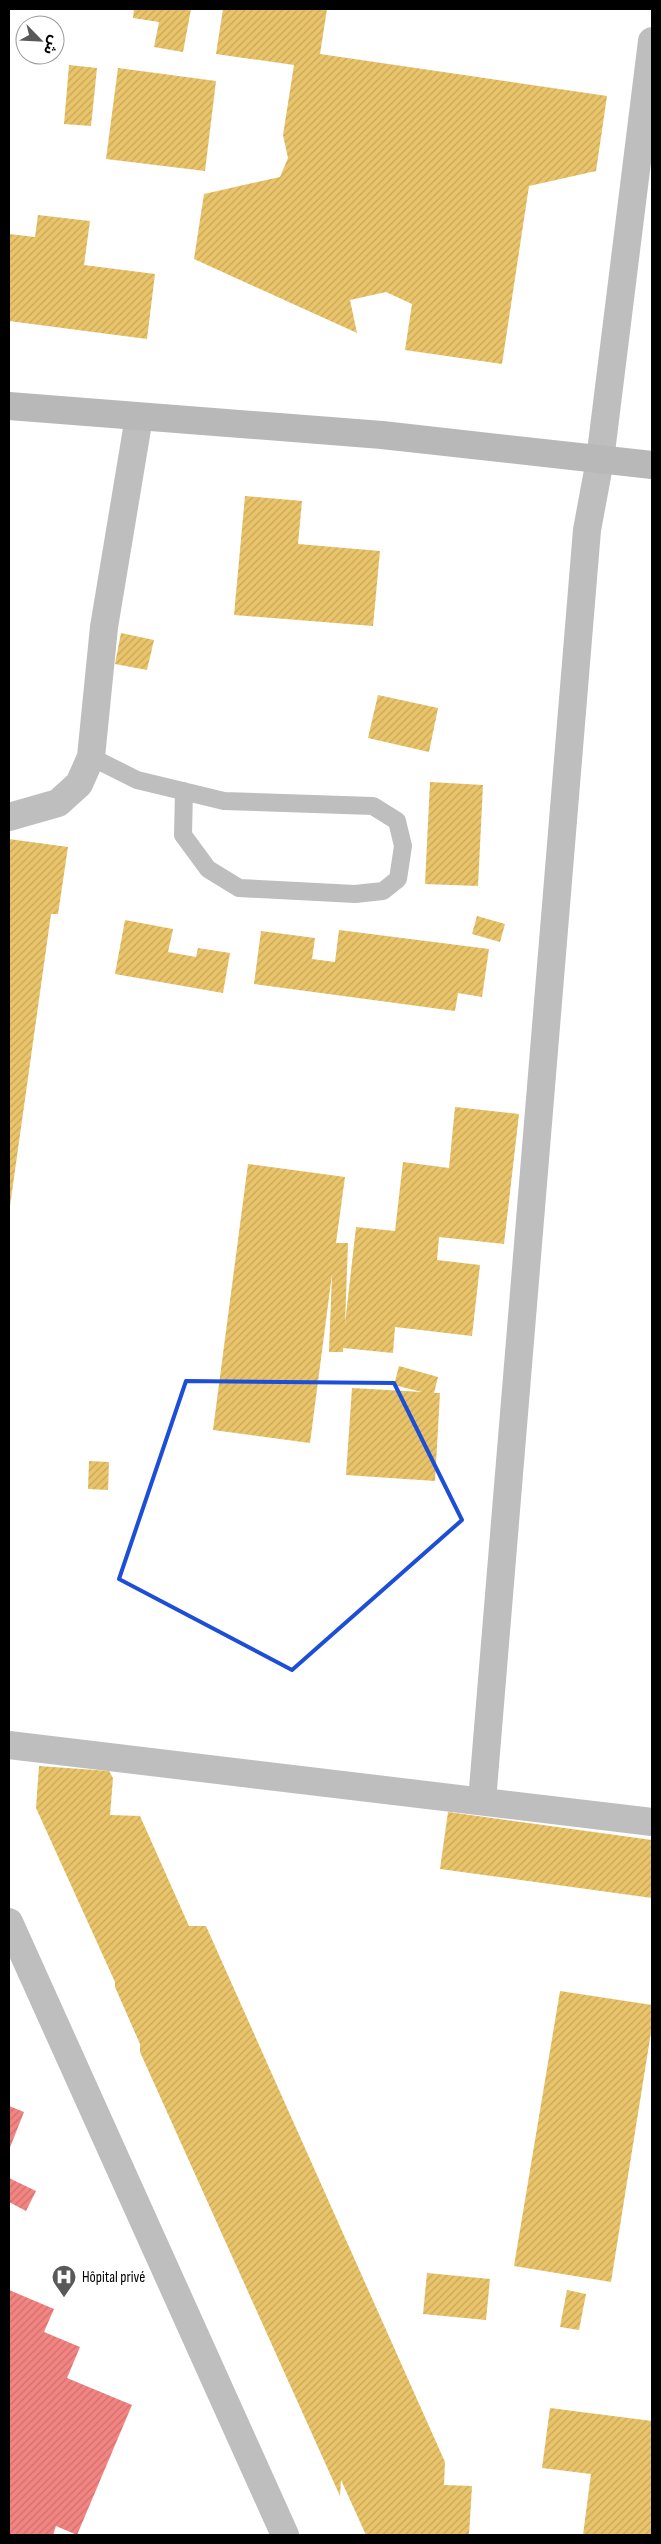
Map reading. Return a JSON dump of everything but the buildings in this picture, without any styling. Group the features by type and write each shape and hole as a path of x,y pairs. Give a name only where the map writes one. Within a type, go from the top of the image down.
{"main road":[{"path":"9,406 382,435 652,465"}],"street":[{"path":"482,1801 587,530 600,460 652,41"},
{"path":"9,817 58,803 79,784 91,756 104,627 138,417"},
{"path":"9,1745 652,1822"},
{"path":"9,1922 285,2535"}],"lane":[{"path":"91,756 137,780 184,791 224,801 373,806 397,821 403,846 398,879 383,890 355,894 239,888 208,869 183,835 184,791"}],"highlighted area":[{"path":"186,1381 394,1383 462,1520 292,1670 119,1579"}],"place":[{"name":"Hôpital privé","path":"64,2298"}]}
